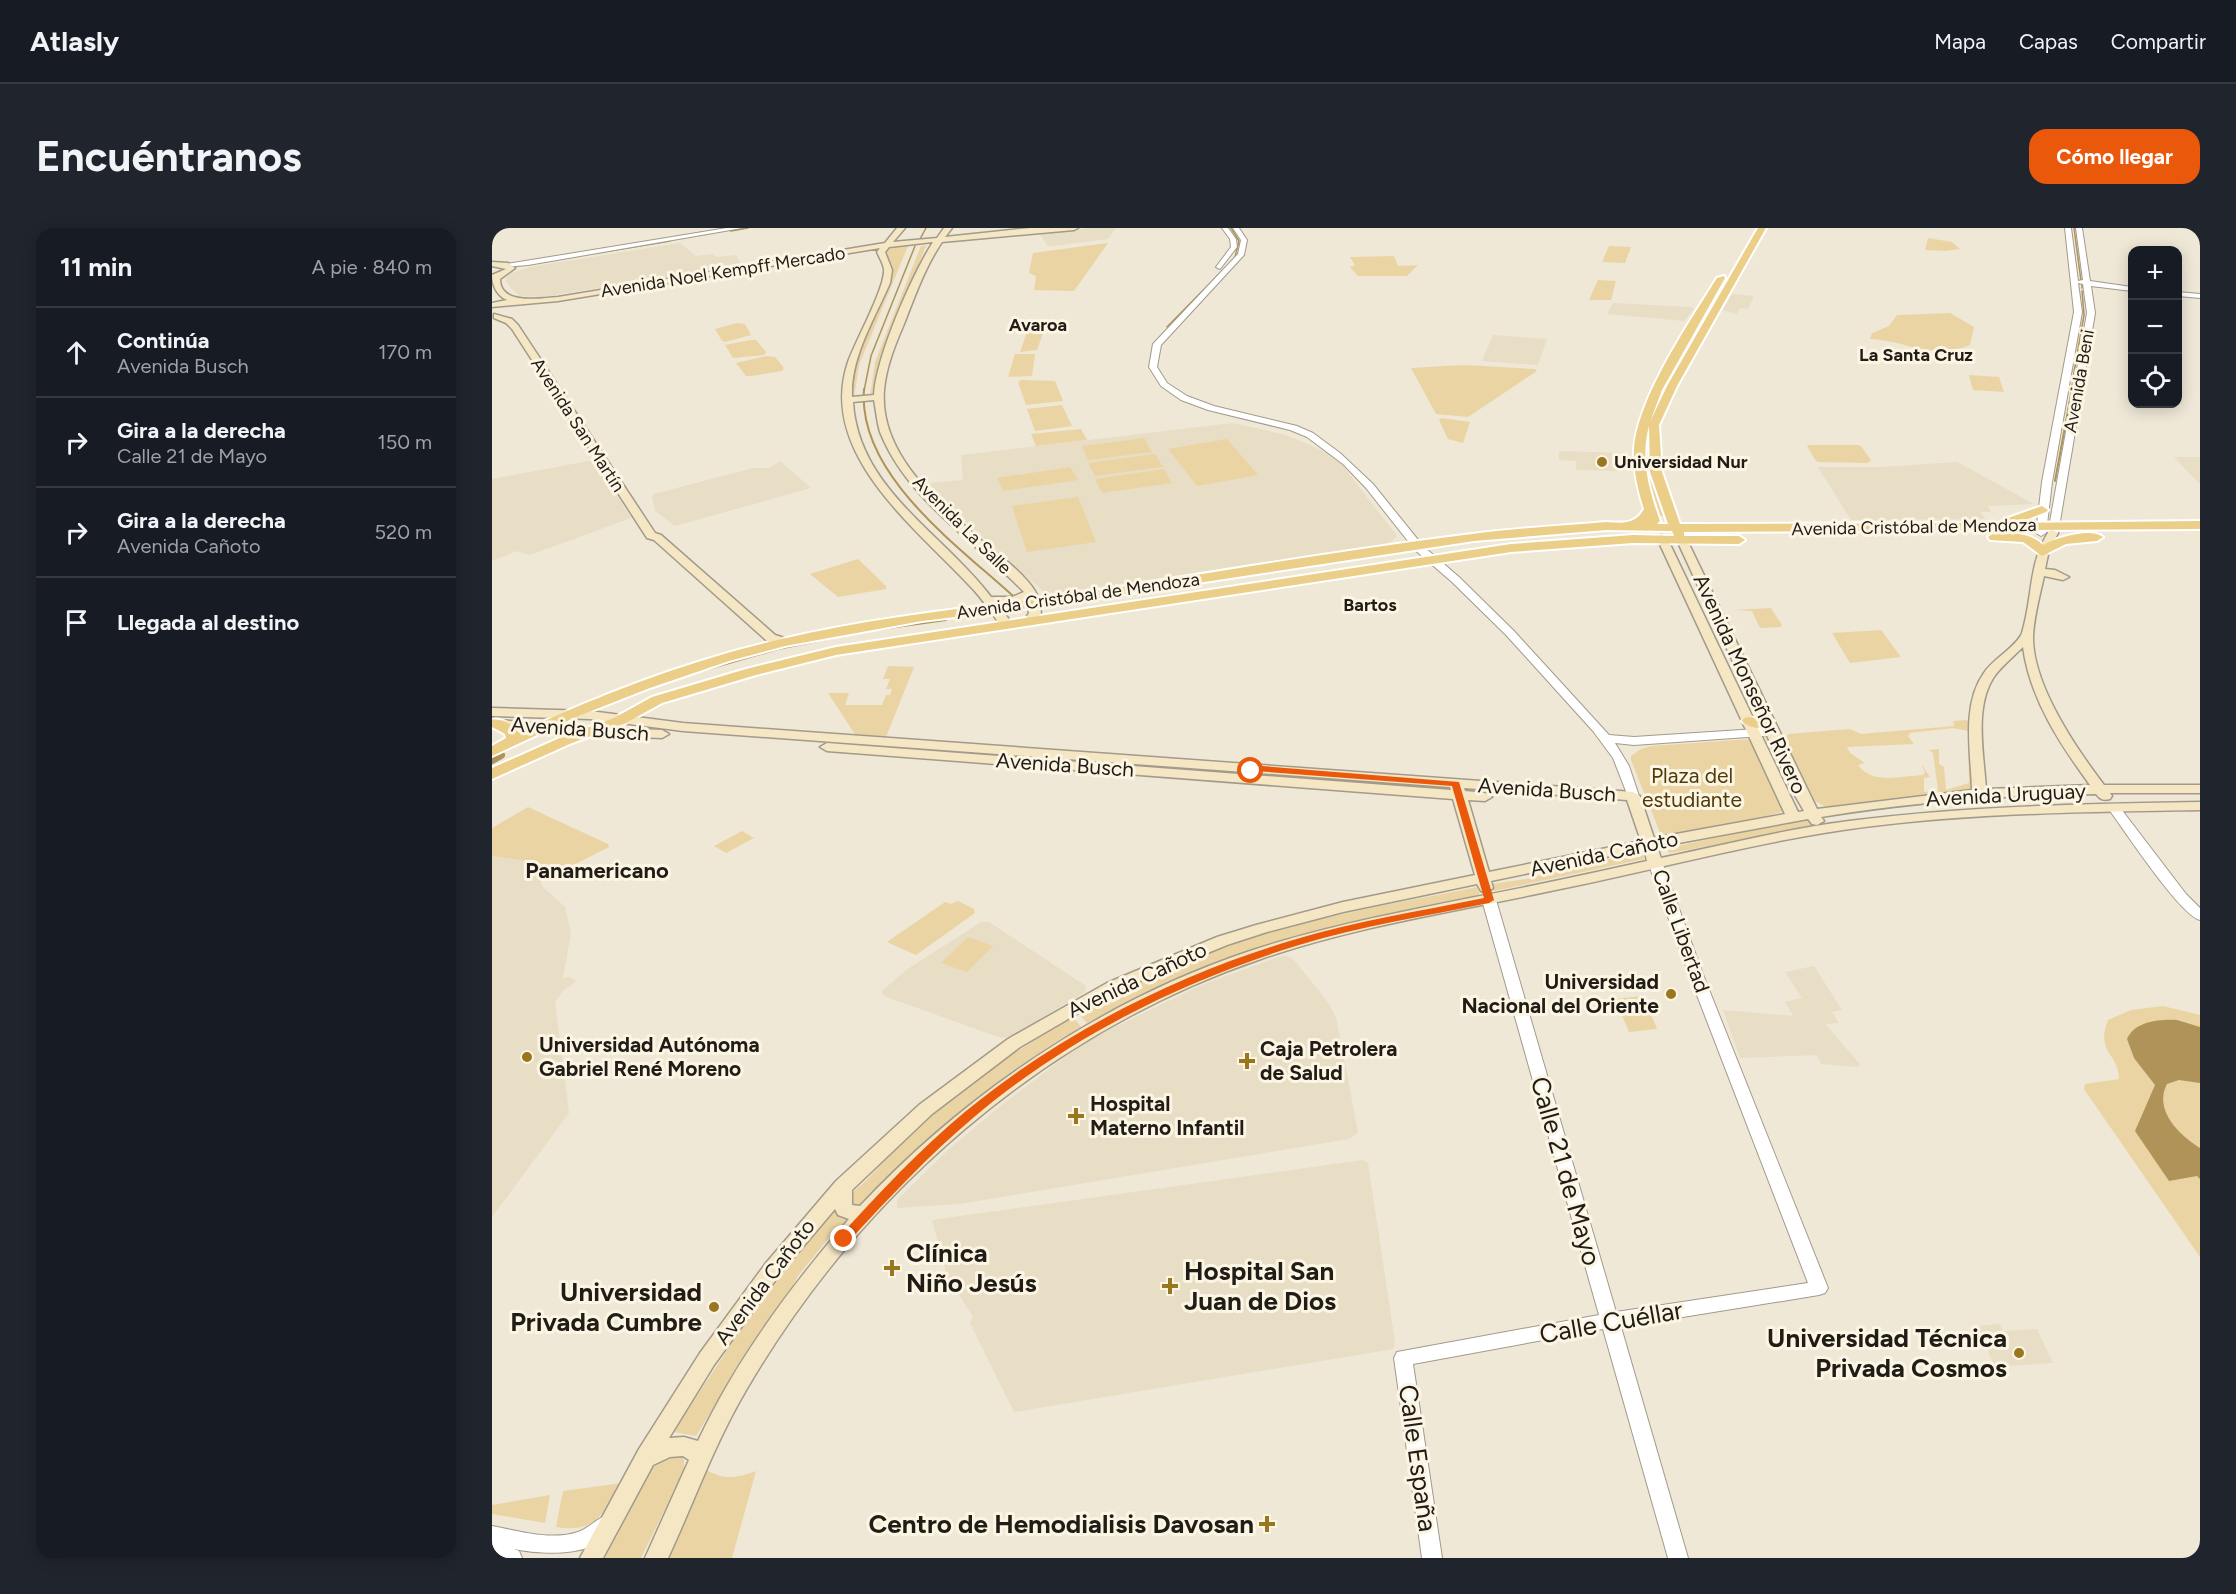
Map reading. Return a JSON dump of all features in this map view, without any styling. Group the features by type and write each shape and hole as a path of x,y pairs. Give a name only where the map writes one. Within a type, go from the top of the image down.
{"main road":[{"name":"Avenida La Salle","path":"901,228 882,250 888,278 851,369 847,385 854,441 873,475 893,502 995,610"},
{"name":"Avenida La Salle","path":"948,228 933,243 888,356 876,399 892,450 905,468 1032,608"},
{"name":"Avenida Noel Kempff Mercado","path":"523,309 558,299 887,245 933,243 1052,228"},
{"name":"Avenida Noel Kempff Mercado","path":"958,240 1074,228"},
{"path":"1748,253 1742,250 1754,228"},
{"path":"1659,532 1649,510 1639,471 1642,426 1651,400 1680,364 1762,228"},
{"path":"933,243 958,240"},
{"path":"839,253 882,257"},
{"path":"1724,532 1692,524 1675,527 1656,472 1654,425 1680,364 1677,353 1733,259 1741,257 1730,278 1730,284"},
{"path":"492,277 501,275 508,267 493,264"},
{"name":"Avenida San Martín","path":"501,275 496,278 496,284 505,296 523,309 544,358 658,532 657,537"},
{"path":"492,292 494,298 492,304 523,309"},
{"path":"494,316 523,309"},
{"name":"Avenida San Martín","path":"494,316 509,321 515,327 651,536 657,537 775,642"},
{"path":"850,401 876,399"},
{"path":"1628,527 1644,520 1649,510"},
{"path":"1966,532 2043,510"},
{"path":"2057,512 2077,522 2112,525"},
{"name":"Avenida Cristóbal de Mendoza","path":"1724,532 2045,531 2112,525 2200,525"},
{"name":"Avenida Cristóbal de Mendoza","path":"1032,608 1062,599 1390,550 1628,527 1659,532"},
{"name":"Avenida Cristóbal de Mendoza","path":"1675,527 1711,540 1826,539 1966,532"},
{"name":"Avenida Cristóbal de Mendoza","path":"554,733 571,714 684,671 775,642 962,612 1098,603 1424,547 1460,554 1659,532 1675,527 1781,534 2200,530"},
{"name":"Avenida Monseñor Rivero","path":"1675,527 1769,726 1821,829"},
{"path":"2045,531 2027,636 2030,659 2046,705 2090,776 2114,808"},
{"name":"Avenida Cristóbal de Mendoza","path":"2045,531 2097,537 2200,536"},
{"name":"Avenida Monseñor Rivero","path":"1659,532 1793,817"},
{"path":"1687,550 1695,543 1711,540 1724,532"},
{"path":"1966,532 2024,539 2037,543 2042,551"},
{"path":"1781,534 1826,539"},
{"path":"2042,551 2060,542 2079,537 2097,537"},
{"name":"Avenida Cristóbal de Mendoza","path":"554,733 590,731 623,725 648,704 714,678 827,648 881,638 995,610 1231,589 1411,564 1424,547"},
{"path":"1411,564 1431,565 1445,570 1448,562 1460,554"},
{"path":"2039,573 2051,573 2063,577"},
{"path":"1689,595 1696,591 1709,596"},
{"name":"Avenida Cristóbal de Mendoza","path":"666,697 810,657 888,642 995,610"},
{"name":"Avenida Cristóbal de Mendoza","path":"554,733 590,715 715,673 795,651 956,623 995,610"},
{"path":"1979,794 1977,704 1988,676 2027,636"},
{"path":"783,659 810,657 827,648"},
{"path":"2007,655 2019,654 2030,659"},
{"name":"Avenida Busch","path":"493,719 590,715 623,725 681,731 1635,802"},
{"path":"493,719 512,732 513,738 510,743"},
{"name":"Avenida Busch","path":"493,719 554,733"},
{"path":"1752,727 1758,724 1769,726"},
{"path":"492,752 510,743 554,733 587,735 623,725"},
{"path":"492,782 539,752 554,733"},
{"path":"492,767 554,733"},
{"path":"492,774 539,752"},
{"path":"2075,792 2086,785 2090,776"},
{"name":"Calle 21 de Mayo","path":"1457,789 1489,900"},
{"name":"Avenida Uruguay","path":"1813,814 1979,794 2200,789"},
{"name":"Calle Libertad","path":"1635,802 1656,864"},
{"name":"Avenida Uruguay","path":"1821,829 1961,813 2200,806"},
{"path":"2092,808 2107,811 2123,820"},
{"name":"Avenida Cañoto","path":"591,1558 610,1520 699,1371 771,1269 842,1186 921,1112 967,1076 1018,1041 1082,1004 1156,967 1252,931 1338,909 1649,844 1813,814"},
{"name":"Avenida Cañoto","path":"656,1558 700,1460 735,1393 780,1320 829,1255 934,1144 1043,1060 1091,1030 1180,985 1267,951 1340,930 1821,829"},
{"path":"1082,1004 1077,1016 1091,1030"},
{"path":"842,1186 841,1202 845,1210 857,1214 868,1212"},
{"path":"646,1458 665,1448 681,1446 694,1451 700,1460"}],"street":[{"path":"508,267 739,228"},
{"path":"1225,228 1234,243 1229,257 1164,330 1152,361 1158,375 1172,390 1217,411 1295,430 1311,436 1314,440"},
{"path":"1147,345 1241,255 1244,240 1236,228"},
{"name":"Avenida Beni","path":"2045,531 2043,510 2078,312 2068,228"},
{"name":"Avenida Beni","path":"2045,531 2057,512 2091,313 2079,228"},
{"path":"2075,286 2128,291"},
{"path":"2182,295 2200,297"},
{"path":"1144,364 1148,376 1163,392 1184,404 1207,413 1314,440"},
{"path":"2065,379 2079,381"},
{"name":"Calle Libertad","path":"1314,440 1355,470 1445,570 1550,674 1609,743 1623,766 1635,802"},
{"path":"1609,743 1654,740 1752,727"},
{"path":"1623,766 1630,751 1654,740"},
{"path":"2114,808 2181,897 2200,916"},
{"name":"Calle Libertad","path":"1656,864 1697,978 1819,1288"},
{"name":"Calle 21 de Mayo","path":"1489,900 1678,1558"},
{"name":"Calle Cuéllar","path":"1403,1358 1609,1321 1819,1288"},
{"name":"Calle España","path":"1403,1358 1432,1558"},
{"path":"492,1535 560,1546 572,1544 594,1534 610,1520"},
{"path":"492,1554 512,1558"}],"shaded area":[{"path":"1090,228 1116,228 1108,239 1052,246 1048,246 1040,234"},
{"path":"680,243 696,256 736,255 741,265 542,297 519,296 506,282 507,277 512,273 530,267"},
{"path":"1731,295 1754,296 1748,309 1740,308 1737,314 1723,310"},
{"path":"1613,303 1694,309 1684,321 1607,314"},
{"path":"1493,335 1547,339 1538,365 1482,361"},
{"path":"1233,423 1286,435 1328,453 1343,466 1397,536 1384,545 1058,593 1044,592 950,507 929,483 963,480 961,455"},
{"name":"Universidad Nur","path":"1559,451 1627,453 1630,471 1576,470 1576,461 1559,460"},
{"path":"2174,457 2200,457 2200,484 2196,480"},
{"path":"594,460 631,518 530,555 517,551 492,561 492,479"},
{"path":"780,461 811,488 675,526 655,511 652,496 654,494 753,468 769,468"},
{"path":"1957,462 2034,504 1988,506 1991,512 1980,512 1985,519 1851,520 1818,467 1882,467"},
{"name":"Universidad Autónoma Gabriel René Moreno","path":"492,856 528,861 543,887 565,907 571,933 563,978 570,977 577,981 564,990 555,1002 569,1113 492,1217"},
{"path":"981,922 989,922 1086,986 1085,992 1011,1037 1001,1038 884,996 882,991 906,970"},
{"path":"1281,956 1294,960 1327,1001 1336,1017 1358,1132 1355,1135 1348,1139 960,1204 897,1208 897,1200 948,1150 1004,1103 1073,1051 1095,1037 1199,986"},
{"path":"1814,966 1842,1010 1832,1012 1839,1023 1825,1024 1860,1064 1858,1067 1821,1064 1817,1055 1740,1058 1723,1010 1793,1016 1785,1002 1802,998 1785,972"},
{"path":"2177,1020 2200,1027 2200,1083 2179,1080 2167,1084 2163,1103 2166,1113 2177,1129 2200,1148 2200,1179 2197,1176 2169,1181 2135,1131 2155,1085 2134,1058 2127,1039 2136,1028 2149,1022"},
{"name":"Hospital San Juan de Dios","path":"1363,1160 1368,1163 1395,1342 1393,1349 1014,1412 970,1323 973,1317 947,1276 932,1220"},
{"name":"Universidad Técnica Privada Cosmos","path":"2000,1324 2003,1331 2037,1329 2053,1363 1995,1367 1977,1326"}],"green space":[{"path":"1928,238 1952,242 1960,249 1925,250"},
{"path":"1108,243 1074,291 1034,290 1036,276 1029,273 1033,253"},
{"path":"908,246 859,365 854,398 850,398 857,360 887,287 883,252 889,247"},
{"path":"921,246 926,246 902,307 876,395 870,397 875,362"},
{"path":"1609,246 1631,247 1625,263 1602,262"},
{"path":"1394,256 1398,266 1418,265 1407,276 1358,276 1350,267 1355,265 1350,257"},
{"path":"1598,280 1616,281 1611,300 1589,300"},
{"path":"1950,313 1974,327 1970,345 1942,351 1870,339 1872,333 1889,326 1897,315"},
{"path":"737,323 745,324 751,335 722,341 715,329"},
{"path":"1027,332 1043,333 1037,350 1020,352"},
{"path":"756,340 766,352 764,355 733,358 725,345"},
{"path":"1015,354 1035,354 1032,376 1008,377"},
{"path":"766,356 775,357 784,368 782,371 746,376 736,363"},
{"path":"1464,365 1535,369 1537,371 1468,417 1436,414 1411,368"},
{"path":"1675,365 1658,404 1655,486 1664,516 1658,516 1647,473 1646,438 1655,404"},
{"path":"1969,375 1999,377 2004,392 1973,390"},
{"path":"1021,380 1055,381 1063,401 1026,405 1018,382"},
{"path":"1062,405 1072,426 1035,431 1027,409"},
{"path":"1441,418 1470,422 1463,443 1448,439 1439,420"},
{"path":"1081,429 1087,440 1036,446 1031,434"},
{"path":"1144,438 1152,452 1088,460 1082,446"},
{"path":"1227,439 1258,475 1197,486 1168,449"},
{"path":"1857,445 1861,446 1871,460 1868,463 1819,462 1807,446"},
{"path":"1155,454 1163,467 1095,476 1088,463"},
{"path":"1070,467 1078,480 1003,491 997,478"},
{"path":"1164,469 1172,483 1102,493 1095,479"},
{"path":"1078,497 1096,542 1027,552 1012,506"},
{"path":"1421,556 1425,560 1088,607"},
{"path":"858,559 886,586 886,589 838,597 810,574"},
{"path":"1771,608 1782,625 1781,627 1760,628 1752,611 1734,610"},
{"path":"1881,630 1901,657 1850,663 1832,633"},
{"path":"888,666 914,667 886,737 856,736 828,693 849,693 845,705 882,705 886,695 890,695 892,689 886,689 890,679 883,679"},
{"path":"1966,720 1971,723 1973,790 1826,807 1815,801 1784,737 1789,734 1850,729 1861,734 1954,726 1953,721","holes":["1953,728 1968,731 1969,783 1946,790 1944,767 1939,764 1939,749 1929,750 1933,753 1938,790 1924,792 1924,778 1930,777 1923,767 1925,766 1922,766 1925,773 1923,775 1879,777 1864,771 1858,765 1865,763 1850,753 1847,747 1914,744 1908,736 1910,733"]},
{"name":"Plaza del estudiante","path":"1752,739 1784,811 1751,821 1663,840 1631,756 1651,746"},
{"path":"1048,755 1200,767 1201,769 1195,772 1051,761 1046,758"},
{"path":"528,807 608,844 609,847 540,882 527,861 492,856 492,828"},
{"path":"1812,817 1815,826 1676,852 1669,853 1667,850 1677,846"},
{"path":"742,831 754,838 726,853 714,846"},
{"path":"1642,852 1644,859 1494,891 1492,884 1532,878 1553,871"},
{"path":"1477,887 1480,895 1327,929 1230,959 1135,998 1087,1023 1080,1015 1084,1010 1161,972 1240,941 1328,917"},
{"path":"958,901 974,909 975,913 916,955 887,942 945,902 951,904"},
{"path":"968,937 993,946 967,972 941,963"},
{"path":"1643,996 1657,1029 1629,1032 1615,999"},
{"path":"2163,1006 2200,1015 2200,1257 2084,1089 2085,1084 2119,1079 2118,1070 2104,1039 2108,1020 2131,1010"},
{"path":"1073,1017 1081,1027 1020,1066 962,1109 908,1157 857,1209 842,1200 870,1177 911,1133 969,1085 1009,1056"},
{"path":"836,1207 852,1215 828,1239 797,1277 790,1293 747,1353 696,1436 673,1432 754,1310"},
{"path":"681,1456 684,1459 684,1470 641,1558 605,1558 653,1465 661,1457"},
{"path":"703,1468 716,1475 729,1477 742,1476 756,1471 732,1558 668,1558"},
{"path":"622,1483 610,1504 597,1519 580,1527 556,1527 563,1491"},
{"path":"550,1495 545,1523 492,1514 492,1505"}],"waterway":[{"path":"731,231 748,228"},
{"path":"919,241 926,228"},
{"path":"1231,228 1239,241 1235,257"},
{"path":"2074,228 2081,281"},
{"path":"597,253 670,241"},
{"path":"864,391 871,356 915,246"},
{"path":"1167,327 1225,268"},
{"path":"2073,378 2084,315 2082,291"},
{"path":"2071,391 2073,381"},
{"path":"2055,481 2072,389"},
{"path":"864,391 866,420 876,450 893,478 939,531 1013,596"},
{"path":"860,632 946,620"},
{"path":"691,674 778,649 842,636"},
{"path":"492,760 501,755"}],"place":[{"name":"Universidad Nur","path":"1602,462"},
{"name":"Universidad Nacional del Oriente","path":"1671,994"},
{"name":"Universidad Autónoma Gabriel René Moreno","path":"527,1057"},
{"name":"Caja Petrolera de Salud","path":"1247,1061"},
{"name":"Hospital Materno Infantil","path":"1076,1116"},
{"name":"Clínica Niño Jesús","path":"892,1268"},
{"name":"Hospital San Juan de Dios","path":"1170,1286"},
{"name":"Universidad Privada Cumbre","path":"714,1307"},
{"name":"Universidad Técnica Privada Cosmos","path":"2019,1353"},
{"name":"Centro de Hemodialisis Davosan","path":"1267,1524"}],"district":[{"name":"Avaroa","path":"1038,325"},
{"name":"La Santa Cruz","path":"1916,355"},
{"name":"Bartos","path":"1370,605"},
{"name":"Panamericano","path":"597,870"}],"route":[{"path":"844,1239 934,1144 1006,1086 1096,1027 1180,985 1267,951 1340,930 1489,900 1456,784 1249,767 1251,771"}]}
